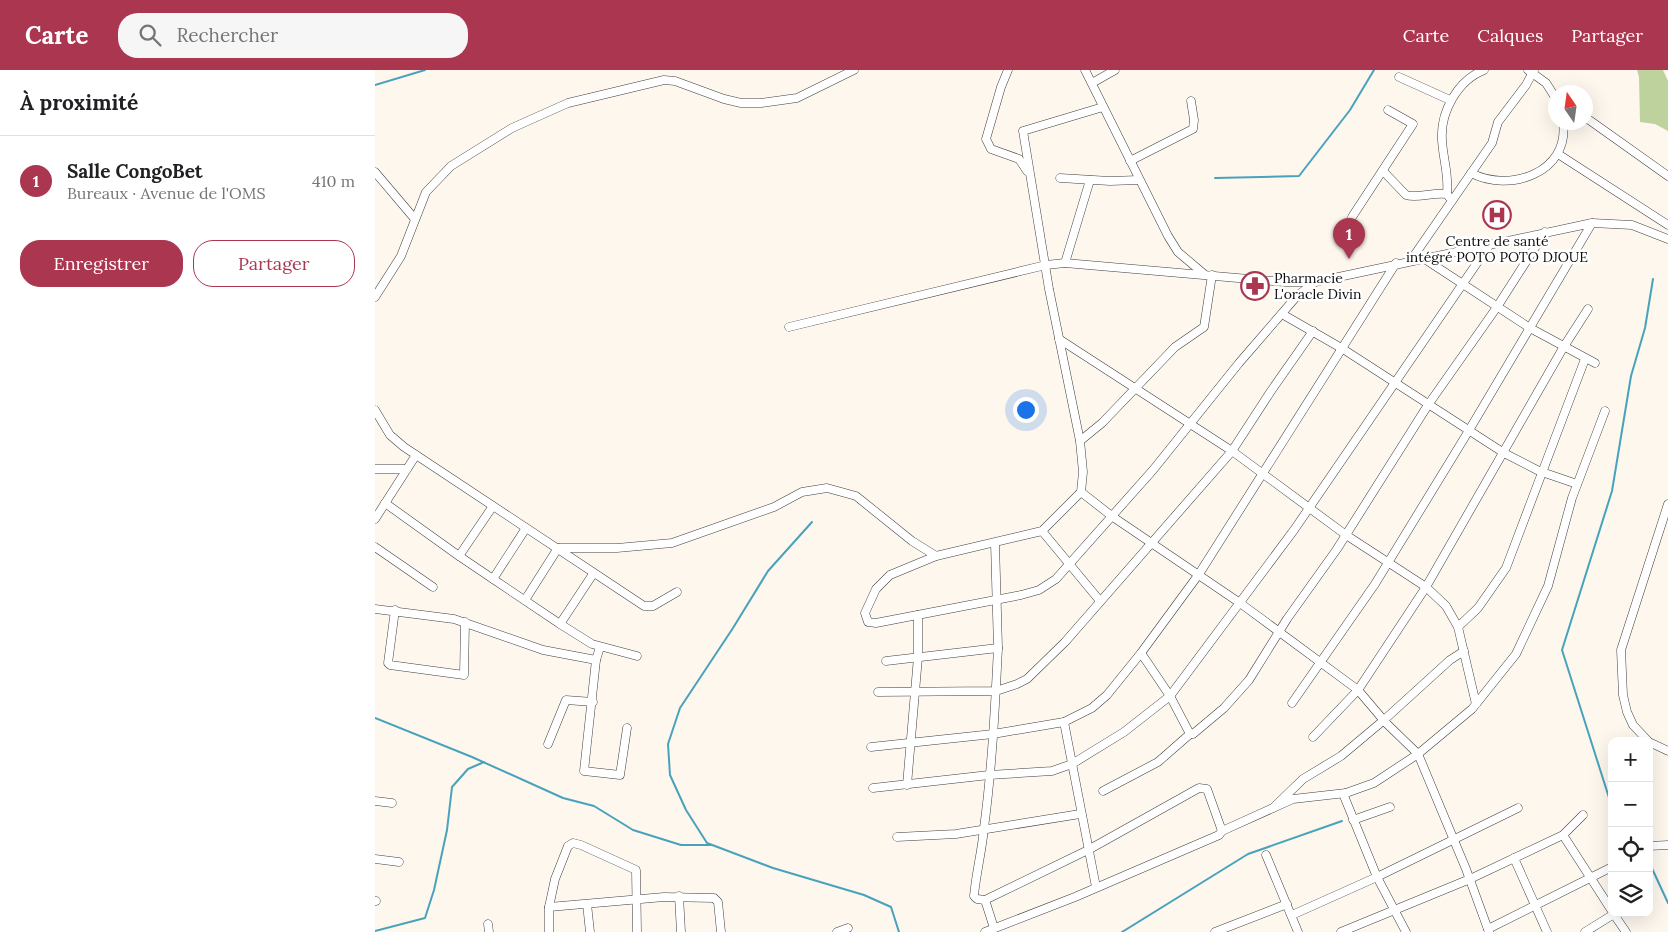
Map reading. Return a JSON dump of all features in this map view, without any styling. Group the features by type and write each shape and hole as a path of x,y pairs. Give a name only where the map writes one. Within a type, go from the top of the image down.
{"street":[{"path":"375,297 401,256 408,241 414,218 426,192 451,166 512,128 568,103 665,80 675,81 741,103 761,103 797,98 854,70"},
{"path":"1008,70 1001,87 986,139 991,149 1019,159 1029,175"},
{"path":"1085,70 1139,180 1178,252 1209,275"},
{"path":"1092,83 1115,70"},
{"path":"1452,202 1447,194 1449,179 1441,139 1450,100 1460,86 1483,70"},
{"path":"1411,260 1492,143 1498,122 1523,91 1532,71 1548,85"},
{"path":"1399,77 1450,100"},
{"path":"1130,161 1193,129 1194,120 1191,101"},
{"path":"1103,107 1023,131 1029,175 1059,339 1080,441 1083,472 1081,492 1042,531 936,556 883,580 876,589 865,616 871,623 998,600 1039,590 1056,579 1113,517 1239,363 1297,296 1315,282"},
{"path":"1352,217 1413,124 1388,110"},
{"path":"1593,123 1668,176"},
{"path":"1471,173 1490,181 1517,180 1537,172 1558,154 1564,130"},
{"path":"1558,154 1668,225"},
{"path":"1383,171 1406,195 1412,197 1428,193 1447,194"},
{"path":"375,172 414,218"},
{"path":"1060,178 1139,180"},
{"path":"1065,263 1091,180"},
{"path":"789,328 1046,265 1065,263 1284,282 1315,282 1396,263 1591,223 1632,226 1668,239"},
{"path":"1292,703 1343,632 1469,432 1591,223"},
{"path":"1103,791 1158,762 1224,708 1249,680 1279,632 1346,535 1428,405 1497,307 1545,232"},
{"path":"873,788 989,775 1052,771 1072,764 1124,732 1170,696 1241,603 1396,383 1490,244"},
{"path":"1423,258 1530,328 1563,348 1595,363"},
{"path":"871,747 993,734 1064,722 1087,711 1107,695 1141,654 1199,574 1396,263"},
{"path":"1080,441 1089,435 1175,347 1204,328 1209,275"},
{"path":"1313,737 1358,690 1426,587 1563,348 1588,309"},
{"path":"1282,314 1343,349 1504,453 1542,472 1577,484"},
{"path":"878,692 996,691 1027,679 1065,642 1231,452 1313,331"},
{"path":"1059,339 1231,452 1346,535 1426,587 1446,606 1458,627 1476,704"},
{"path":"1458,627 1478,608 1506,568 1585,359"},
{"path":"375,410 390,435 416,455 558,548 593,574 648,607 677,592"},
{"path":"985,932 1000,928 1197,846 1219,835 1222,831 1293,799 1346,793 1374,783 1418,754 1476,704 1516,654 1539,610 1548,586 1577,484 1605,411"},
{"path":"375,519 416,455"},
{"path":"375,469 407,469"},
{"path":"558,548 617,548 672,543 774,507 802,492 827,488 856,496 912,542 936,556"},
{"path":"1081,492 1113,517 1241,603 1321,661 1358,690 1384,720 1418,754 1455,841 1488,931 1535,906 1593,879 1608,870"},
{"path":"385,503 583,640 600,647 637,656"},
{"path":"1644,737 1633,725 1627,712 1622,686 1621,650 1668,504"},
{"path":"459,556 493,506"},
{"path":"493,579 526,528"},
{"path":"1042,531 1101,601"},
{"path":"995,543 998,600 996,691 984,829 977,864 974,896 977,899 985,900 1088,850 1204,787 1207,789 1222,831"},
{"path":"375,547 433,587"},
{"path":"525,600 558,548"},
{"path":"560,624 593,574"},
{"path":"375,609 395,610 465,622 543,650 596,660"},
{"path":"395,610 390,665 464,675 465,622"},
{"path":"907,785 918,657 918,615"},
{"path":"600,647 596,660 593,702 584,771 620,775 627,728"},
{"path":"885,661 998,648"},
{"path":"1273,808 1303,779 1341,756 1450,660 1464,651"},
{"path":"1141,654 1170,696 1190,734"},
{"path":"548,744 566,700 593,702"},
{"path":"1064,722 1096,887"},
{"path":"1653,744 1668,751"},
{"path":"1346,793 1344,799 1377,877 1406,932"},
{"path":"375,802 392,803"},
{"path":"1353,820 1390,807"},
{"path":"1292,915 1455,841 1518,808"},
{"path":"897,837 929,837 1081,814"},
{"path":"1341,932 1470,879 1563,835 1583,815"},
{"path":"1563,835 1608,904"},
{"path":"549,932 549,907 563,856 568,846 573,843 634,868 637,874 635,900 637,932"},
{"path":"1653,846 1668,846"},
{"path":"1266,855 1298,932"},
{"path":"1514,858 1547,932"},
{"path":"375,859 399,862"},
{"path":"679,896 681,932"},
{"path":"549,907 679,896 713,898 718,902 721,932"},
{"path":"985,900 1000,928"},
{"path":"587,904 590,932"},
{"path":"1215,932 1287,904"},
{"path":"1585,932 1608,916"},
{"path":"1616,917 1626,932"},
{"path":"837,932 848,928"}],"green space":[{"path":"1637,70 1663,70 1668,81 1668,131 1655,124 1640,122 1639,77"}],"waterway":[{"path":"375,85 425,70"},
{"path":"1215,178 1299,176 1350,110 1374,70"},
{"path":"1608,794 1562,650 1612,491 1631,376 1645,328 1653,279"},
{"path":"812,522 768,571 680,708 668,744 670,775 686,810 707,843 773,868 864,895 891,907 899,932"},
{"path":"375,718 472,757 563,798 594,806 633,830 681,845 711,845"},
{"path":"375,931 425,918 434,890 447,830 452,787 468,769 484,762"},
{"path":"1122,932 1248,854 1342,821"},
{"path":"1653,871 1668,903"}],"place":[{"name":"Centre de santé intégré POTO POTO DJOUE","path":"1497,215"},
{"name":"Salle CongoBet","path":"1349,259"},
{"name":"Pharmacie L'oracle Divin","path":"1255,286"}]}
